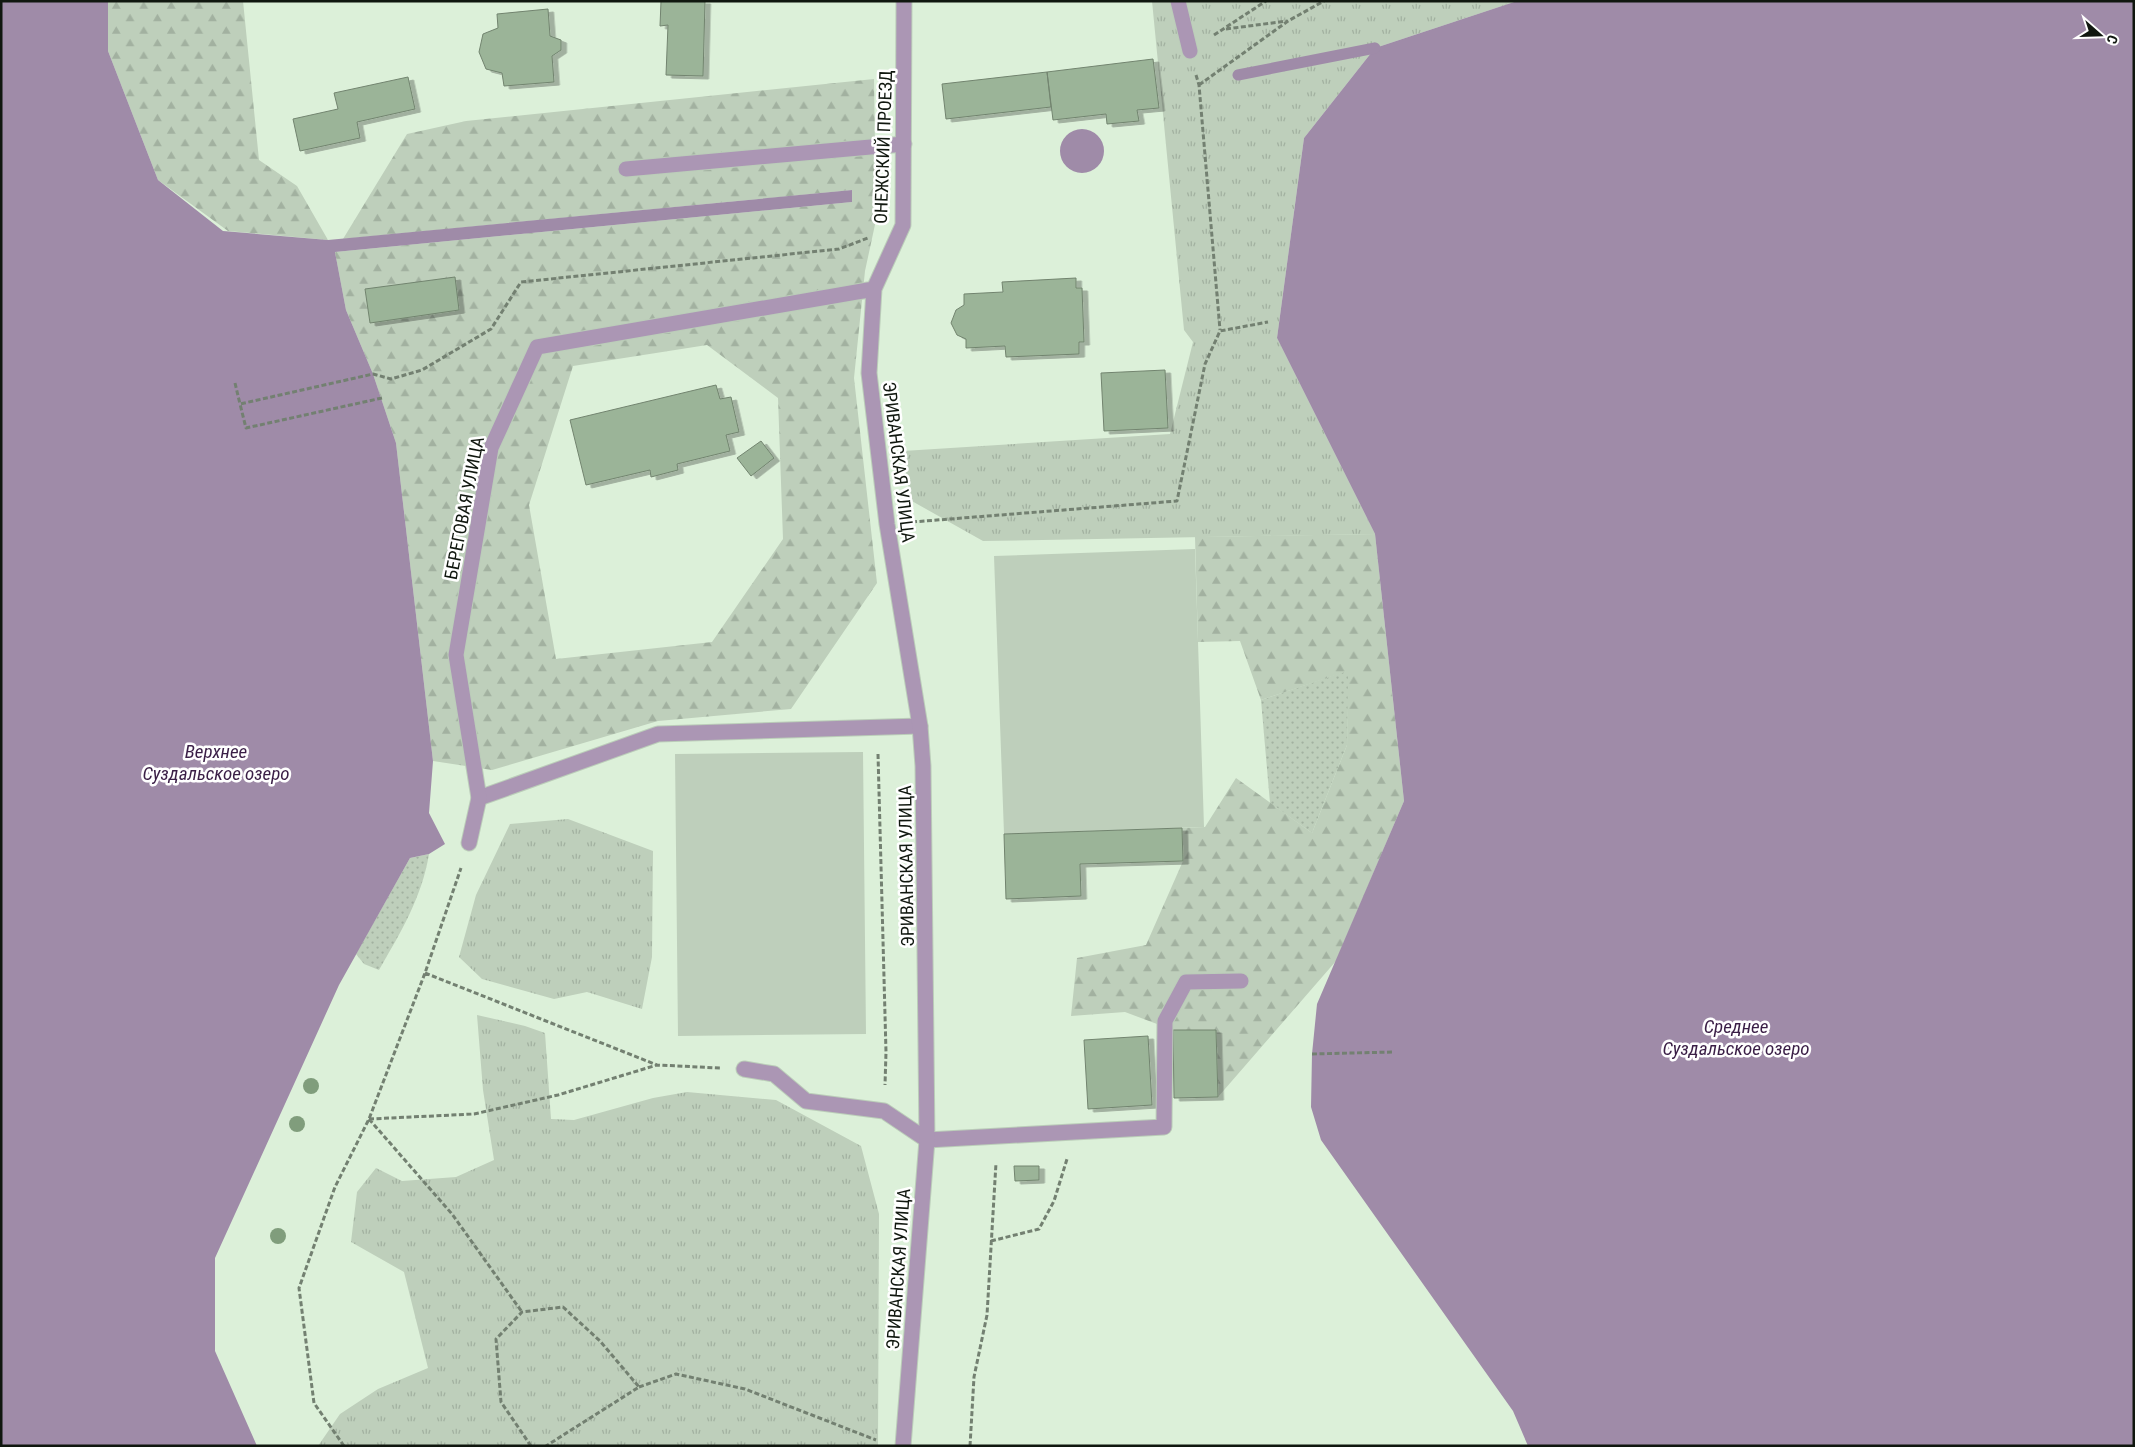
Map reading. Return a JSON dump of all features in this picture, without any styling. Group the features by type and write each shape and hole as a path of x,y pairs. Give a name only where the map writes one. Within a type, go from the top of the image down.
{"street":[{"name":"ОНЕЖСКИЙ ПРОЕЗД","path":"874,289 903,225 904,1"},
{"path":"1178,1 1190,51"},
{"path":"626,168 904,144"},
{"name":"ЭРИВАНСКАЯ УЛИЦА","path":"874,289 869,373 887,524 920,726 923,766 927,1140 903,1446"},
{"name":"БЕРЕГОВАЯ УЛИЦА","path":"469,844 479,798 456,655 491,448 537,347 874,289"},
{"path":"479,798 658,734 920,726"},
{"path":"744,1069 774,1074 806,1101 884,1111 927,1140 1164,1127 1165,1021 1186,982 1241,981"}],"path":[{"path":"1190,51 1266,1"},
{"path":"887,524 1177,501 1204,364 1220,330 1199,85 1288,21 1324,1"},
{"path":"1223,30 1288,21"},
{"path":"240,404 373,374 391,379 422,370 491,329 521,282 839,249 903,225"},
{"path":"1220,330 1268,322"},
{"path":"234,383 246,428 382,398"},
{"path":"877,727 886,1052 884,1111"},
{"path":"344,1446 314,1403 299,1288 335,1187 369,1119 425,973 469,844"},
{"path":"425,973 657,1065 744,1069"},
{"path":"1312,1054 1392,1052"},
{"path":"369,1119 474,1114 558,1095 657,1065"},
{"path":"369,1119 452,1214 522,1312"},
{"path":"991,1242 1039,1229 1054,1201 1076,1132"},
{"path":"970,1446 974,1377 986,1315 997,1136"},
{"path":"531,1446 500,1402 496,1339 522,1312 563,1307 600,1341 639,1387"},
{"path":"546,1446 639,1387 676,1374 745,1389 882,1442"}],"green space":[{"path":"108,1 243,1 259,160 297,186 328,240 228,231 158,180 108,51"},
{"path":"1152,1 1517,1 1375,48 1304,138 1277,338 1375,534 983,541 910,500 903,451 1170,434 1193,342 1184,330"},
{"path":"874,79 876,220 865,271 854,378 877,583 791,709 658,721 492,770 433,761 396,443 373,374 346,310 335,252 852,202 852,190 343,239 407,134 466,121","holes":["707,345 778,398 783,539 712,642 556,659 529,505 573,366"]},
{"path":"1375,534 1404,801 1336,961 1218,1097 1216,1030 1173,1030 1125,1012 1071,1016 1077,958 1146,945 1183,861 1182,828 1205,827 1236,778 1312,833 1347,745 1348,671 1261,700 1240,641 1198,642 1195,537"},
{"path":"1195,549 1204,827 1004,834 994,556"},
{"path":"1349,670 1347,745 1312,833 1270,803 1261,700"},
{"path":"863,752 866,1034 678,1036 675,754"},
{"path":"568,819 653,851 652,957 642,1009 587,992 554,999 482,979 459,957 476,895 510,824"},
{"path":"429,854 416,900 403,928 379,970 364,964 356,954 410,858"},
{"path":"477,1015 525,1026 545,1033 551,1119 574,1120 653,1098 687,1092 776,1100 861,1146 879,1214 878,1446 318,1446 340,1414 378,1389 428,1368 404,1272 351,1242 357,1192 376,1168 402,1181 456,1177 494,1160 483,1090"}],"water":[{"name":"Верхнее Суздальское озеро","path":"1,1 108,1 108,51 158,180 223,231 328,240 852,190 852,202 335,252 346,310 373,374 396,443 433,761 429,813 445,844 429,854 410,858 339,985 215,1258 215,1351 257,1446 1,1446"},
{"name":"Среднее Суздальское озеро","path":"1517,1 2134,1 2134,1446 1528,1446 1513,1411 1321,1140 1311,1107 1312,1054 1317,1004 1404,801 1375,534 1277,338 1304,138 1375,48"},
{"path":"1086,129 1098,135 1103,143 1103,159 1098,167 1090,172 1078,173 1066,167 1061,159 1060,147 1066,135 1074,130"}],"building":[{"path":"661,1 705,1 703,76 666,75 668,25 660,26"},
{"path":"548,9 550,36 561,40 561,50 552,56 554,82 504,86 502,73 486,69 479,52 483,34 498,28 497,14"},
{"path":"1153,59 1159,108 1137,110 1139,121 1107,124 1106,114 1053,120 1047,72"},
{"path":"1047,72 1051,107 946,119 942,84"},
{"path":"408,77 415,109 357,122 360,138 300,151 293,119 338,109 334,93"},
{"path":"455,277 459,310 370,323 365,289"},
{"path":"1076,278 1076,288 1082,288 1084,342 1079,342 1079,354 1006,357 1005,346 966,348 966,339 957,335 951,323 956,310 964,305 964,294 1003,292 1002,282"},
{"path":"1165,370 1168,428 1104,431 1101,373"},
{"path":"716,385 720,399 731,397 739,432 726,435 730,451 677,464 678,470 651,477 650,470 586,485 570,420"},
{"path":"761,441 774,458 751,476 737,458"},
{"path":"1182,828 1183,861 1080,864 1081,896 1006,899 1004,834"},
{"path":"1173,1030 1216,1030 1218,1097 1174,1098"},
{"path":"1148,1036 1152,1105 1088,1109 1084,1040"},
{"path":"1014,1166 1039,1166 1039,1180 1015,1181"}],"waterway":[{"path":"1238,75 1375,48"}]}
